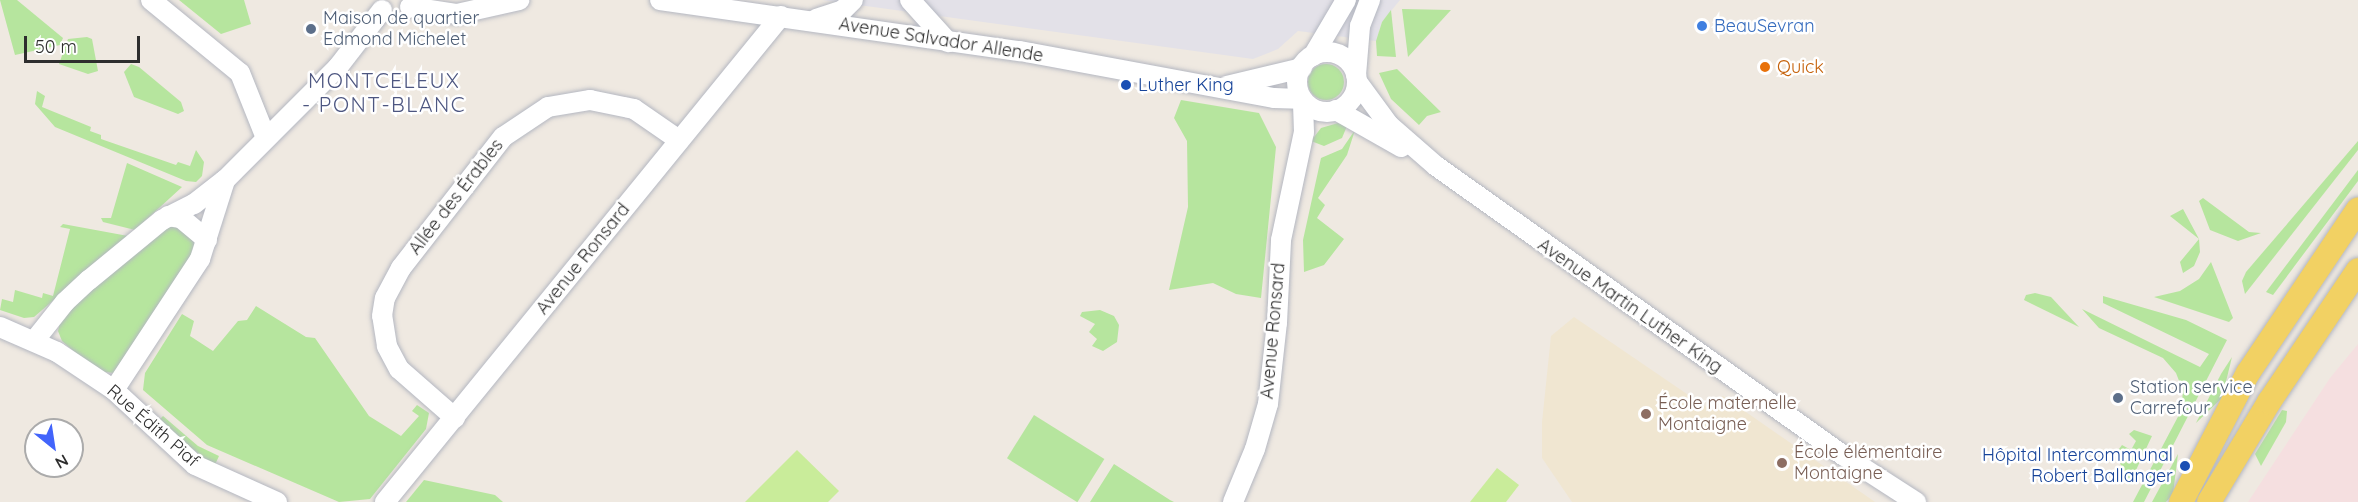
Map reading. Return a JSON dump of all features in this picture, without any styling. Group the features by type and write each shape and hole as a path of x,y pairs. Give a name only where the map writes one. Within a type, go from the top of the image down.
{"main road":[{"path":"2181,502 2244,380 2358,208"},
{"path":"2209,502 2269,402 2358,270"}],"street":[{"path":"151,0 240,73 266,138"},
{"path":"0,327 34,341 65,302 168,216 194,204 225,180 346,59 379,5 394,14 411,3 457,14 519,0"},
{"name":"Avenue Salvador Allende","path":"660,0 1020,51 1285,100 1301,101"},
{"path":"813,20 843,10 853,0"},
{"path":"910,0 948,42"},
{"path":"1346,0 1296,82 1301,101 1332,111 1354,93 1360,26 1370,0"},
{"name":"Avenue Ronsard","path":"385,502 781,16"},
{"path":"1308,62 1330,52 1342,55 1357,79"},
{"name":"Avenue Salvador Allende","path":"1221,87 1308,62"},
{"name":"Avenue Martin Luther King","path":"1357,79 1389,125 1436,166 1823,442 1916,502"},
{"name":"Allée des Érables","path":"455,418 399,369 387,346 382,316 385,298 401,268 503,137 548,107 590,100 634,109 679,140"},
{"name":"Avenue Ronsard","path":"1233,502 1256,449 1268,404 1277,323 1281,240 1300,155 1301,101"},
{"name":"Avenue Ronsard","path":"1300,155 1312,131 1332,111"},
{"name":"Avenue Martin Luther King","path":"1332,111 1436,166"},
{"path":"114,390 200,260 225,180"},
{"path":"168,216 181,218 207,240"},
{"name":"Rue Édith Piaf","path":"34,341 114,390 195,465 277,502"}],"shaded area":[{"path":"822,0 1400,0 1382,22 1376,41 1298,31 1278,49 1253,59"},
{"name":"École maternelle Montaigne","path":"1574,317 1706,407 1723,396 1875,502 1572,502 1542,458 1542,422 1551,336"},
{"path":"2358,344 2358,502 2248,502 2330,378"}],"green space":[{"path":"0,0 17,0 63,38 60,45 15,55"},
{"path":"179,0 244,0 251,24 221,34"},
{"path":"1402,9 1451,10 1408,57"},
{"path":"1391,10 1396,57 1377,56 1376,41 1382,22"},
{"path":"87,37 92,39 98,71 88,74 59,64 68,39"},
{"path":"131,64 139,67 181,102 184,111 178,114 134,97 124,72"},
{"path":"1326,64 1339,69 1344,82 1339,95 1326,100 1313,95 1308,82 1313,69"},
{"path":"1397,69 1441,112 1427,116 1419,125 1391,99 1379,73"},
{"path":"37,91 45,96 42,107 91,127 90,131 101,135 101,139 176,165 178,162 190,166 196,150 204,162 202,176 196,182 186,181 55,127 35,104"},
{"path":"1181,100 1259,113 1276,147 1261,298 1236,294 1213,283 1169,290 1188,207 1187,141 1174,118"},
{"path":"1338,123 1347,126 1342,138 1324,146 1311,141 1321,128"},
{"path":"1355,130 1347,155 1318,198 1325,205 1317,218 1344,239 1324,265 1304,272 1303,240 1321,158 1342,149"},
{"path":"2358,141 2358,150 2245,294 2242,281 2246,272"},
{"path":"127,163 182,187 135,230 103,222 101,218 111,218"},
{"path":"2358,170 2358,181 2273,295 2266,292"},
{"path":"2203,198 2249,232 2261,233 2238,241 2210,230 2199,201"},
{"path":"2183,209 2199,239 2170,216"},
{"path":"174,221 198,246 114,373 96,371 62,341 58,331 62,313"},
{"path":"63,224 128,236 34,317 24,318 0,310 2,299 13,302 15,290 42,298 43,293 53,296 70,229 60,227"},
{"path":"2199,239 2200,252 2194,266 2183,273 2180,262"},
{"path":"2211,262 2233,318 2229,322 2154,297 2180,291 2199,279"},
{"path":"2035,293 2051,297 2079,327 2024,300 2026,295"},
{"path":"2103,296 2186,320 2227,340 2144,502 2133,502 2181,411 2183,391 2176,373 2163,358 2099,328 2082,309 2200,367 2209,354 2103,303"},
{"path":"256,306 306,337 315,338 369,416 401,436 419,416 412,411 417,405 429,413 426,429 370,499 339,502 207,445 143,390 145,373 182,314 194,321 190,336 213,351 238,321 247,320"},
{"path":"1100,310 1114,316 1119,325 1117,342 1103,351 1092,346 1097,339 1089,332 1095,324 1080,316 1082,312"},
{"path":"2232,357 2222,398 2196,423 2221,374"},
{"path":"2282,410 2287,411 2286,422 2261,466 2255,454"},
{"path":"1034,415 1104,459 1077,502 1007,458"},
{"path":"163,416 198,446 219,456 214,467 159,420"},
{"path":"2134,430 2152,436 2129,485 2116,453 2122,445 2131,450 2136,441 2129,434"},
{"path":"797,450 839,491 828,502 745,502"},
{"path":"2178,454 2173,494 2166,502 2152,502"},
{"path":"1114,464 1170,500 1174,502 1090,502"},
{"path":"1497,468 1519,485 1506,502 1470,502"},
{"path":"424,480 495,495 503,502 406,502"}],"place":[{"name":"BeauSevran","path":"1702,26"},
{"name":"Maison de quartier Edmond Michelet","path":"311,29"},
{"name":"Quick","path":"1765,67"},
{"name":"Luther King","path":"1126,85"},
{"name":"Station service Carrefour","path":"2118,398"},
{"name":"École maternelle Montaigne","path":"1646,414"},
{"name":"École élémentaire Montaigne","path":"1782,463"},
{"name":"Hôpital Intercommunal Robert Ballanger","path":"2185,466"}],"district":[{"name":"MONTCELEUX - PONT-BLANC","path":"384,92"}]}
